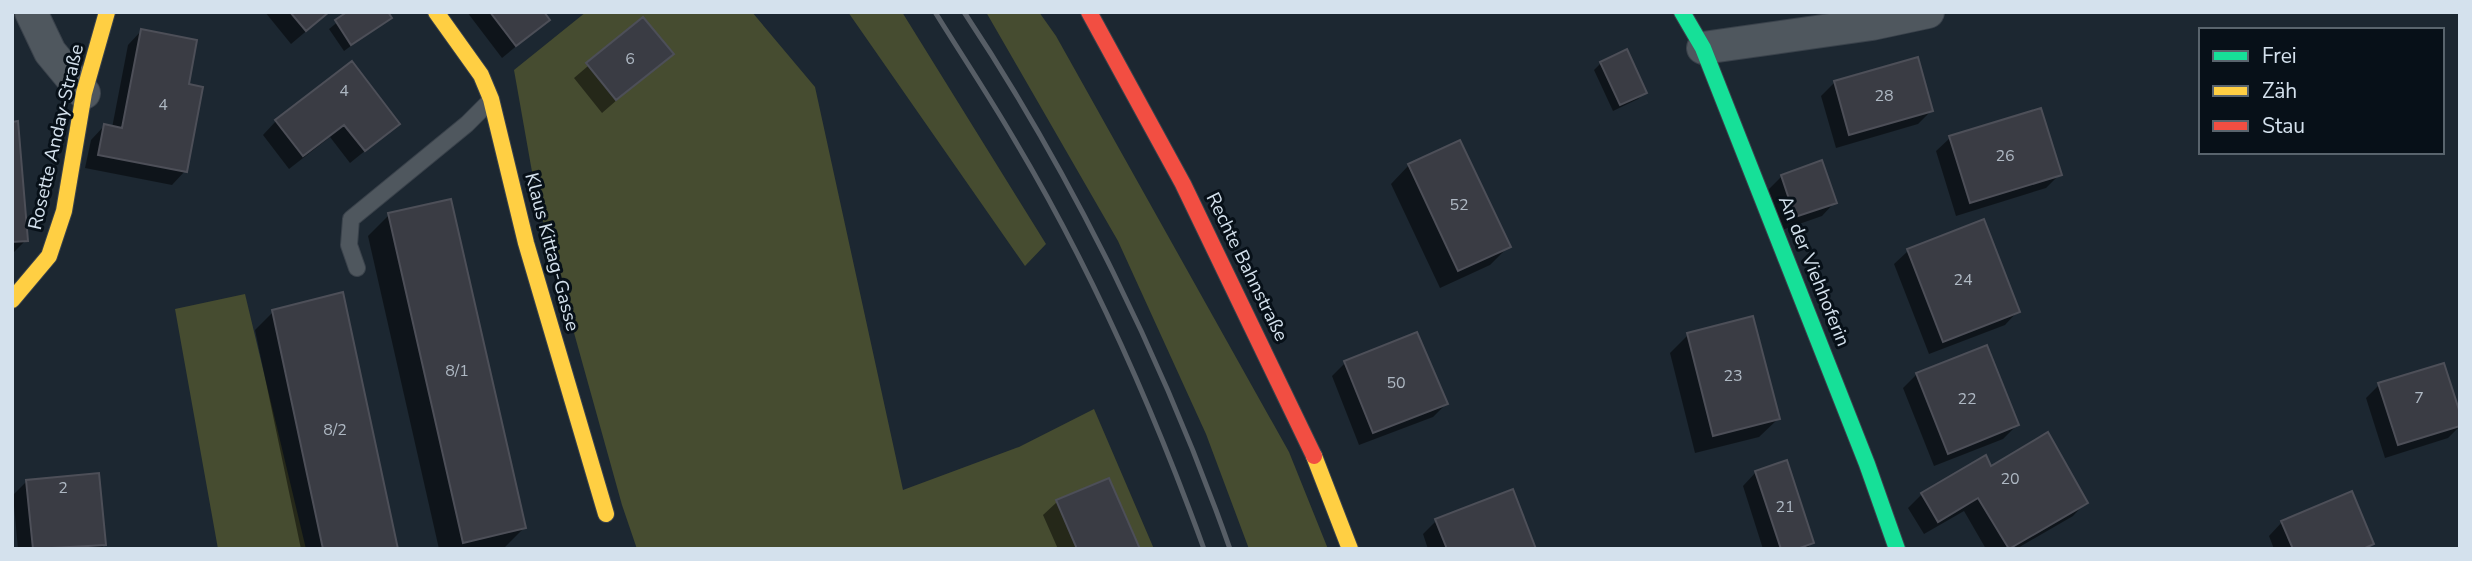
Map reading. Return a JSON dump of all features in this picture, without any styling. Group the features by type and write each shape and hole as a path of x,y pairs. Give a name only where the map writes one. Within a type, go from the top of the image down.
{"street":[{"path":"31,12 50,52 84,93"},
{"name":"Rosette Anday-Straße","path":"12,300 49,256 64,211 84,93 107,12"},
{"name":"Klaus Kittag-Gasse","path":"436,12 481,75 491,99 526,243 606,514"},
{"name":"Rechte Bahnstraße","path":"1089,12 1183,184 1297,418 1350,549"},
{"name":"An der Viehhoferin","path":"1682,12 1703,48 1867,464 1897,549"},
{"path":"1703,48 1872,24 1928,12"}],"lane":[{"path":"357,268 348,245 351,219 467,124 491,99"}],"green space":[{"path":"586,12 752,12 815,87 903,490 1019,447 1094,409 1154,549 637,549 622,505 537,200 514,70"},
{"path":"848,12 902,12 1046,244 1025,266"},
{"path":"986,12 1039,12 1056,36 1289,452 1328,549 1249,549 1206,434 1118,241"},
{"path":"245,294 306,549 218,549 175,309"}],"building":[{"path":"290,12 329,12 306,31"},
{"path":"347,12 388,12 392,18 351,45 335,20"},
{"path":"490,12 544,12 550,20 516,46"},
{"path":"643,17 674,54 616,100 586,63"},
{"path":"141,29 197,40 189,84 203,87 187,172 98,155 104,124 122,128"},
{"path":"1627,49 1647,93 1620,105 1600,62"},
{"path":"1918,57 1933,111 1849,135 1834,81"},
{"path":"352,61 400,124 365,151 344,125 303,156 275,120"},
{"path":"2041,108 2062,175 1970,203 1949,136"},
{"path":"18,121 28,241 12,242 12,122"},
{"path":"1460,140 1511,247 1458,271 1408,164"},
{"path":"1822,160 1837,203 1795,217 1781,175"},
{"path":"451,199 526,528 463,543 388,213"},
{"path":"1984,219 2020,312 1943,342 1907,249"},
{"path":"343,292 398,549 323,549 272,310"},
{"path":"1753,316 1780,419 1713,436 1687,333"},
{"path":"1417,332 1448,404 1373,433 1344,361"},
{"path":"1987,345 2019,425 1948,454 1916,373"},
{"path":"2444,363 2460,413 2460,426 2398,445 2378,383"},
{"path":"2048,432 2088,503 2009,549 1978,498 1938,522 1921,493 1986,455 1991,466"},
{"path":"1787,460 1814,543 1797,549 1781,549 1755,471"},
{"path":"99,473 106,545 33,549 26,480"},
{"path":"1109,478 1140,549 1077,549 1056,500"},
{"path":"1513,489 1536,549 1447,549 1435,519"},
{"path":"2352,491 2374,544 2363,549 2293,549 2281,521"}],"railway":[{"path":"935,12 1014,139 1095,288 1142,391 1204,549"},
{"path":"964,12 1042,139 1113,272 1176,410 1230,549"}],"traffic: fast":[{"path":"1682,12 1703,48 1867,464 1897,549"}],"traffic: slow":[{"path":"12,300 49,256 64,211 84,93 107,12"},
{"path":"436,12 481,75 491,99 526,243 606,514"},
{"path":"1314,456 1350,549"}],"traffic: jam":[{"path":"1089,12 1183,184 1314,456"}]}
